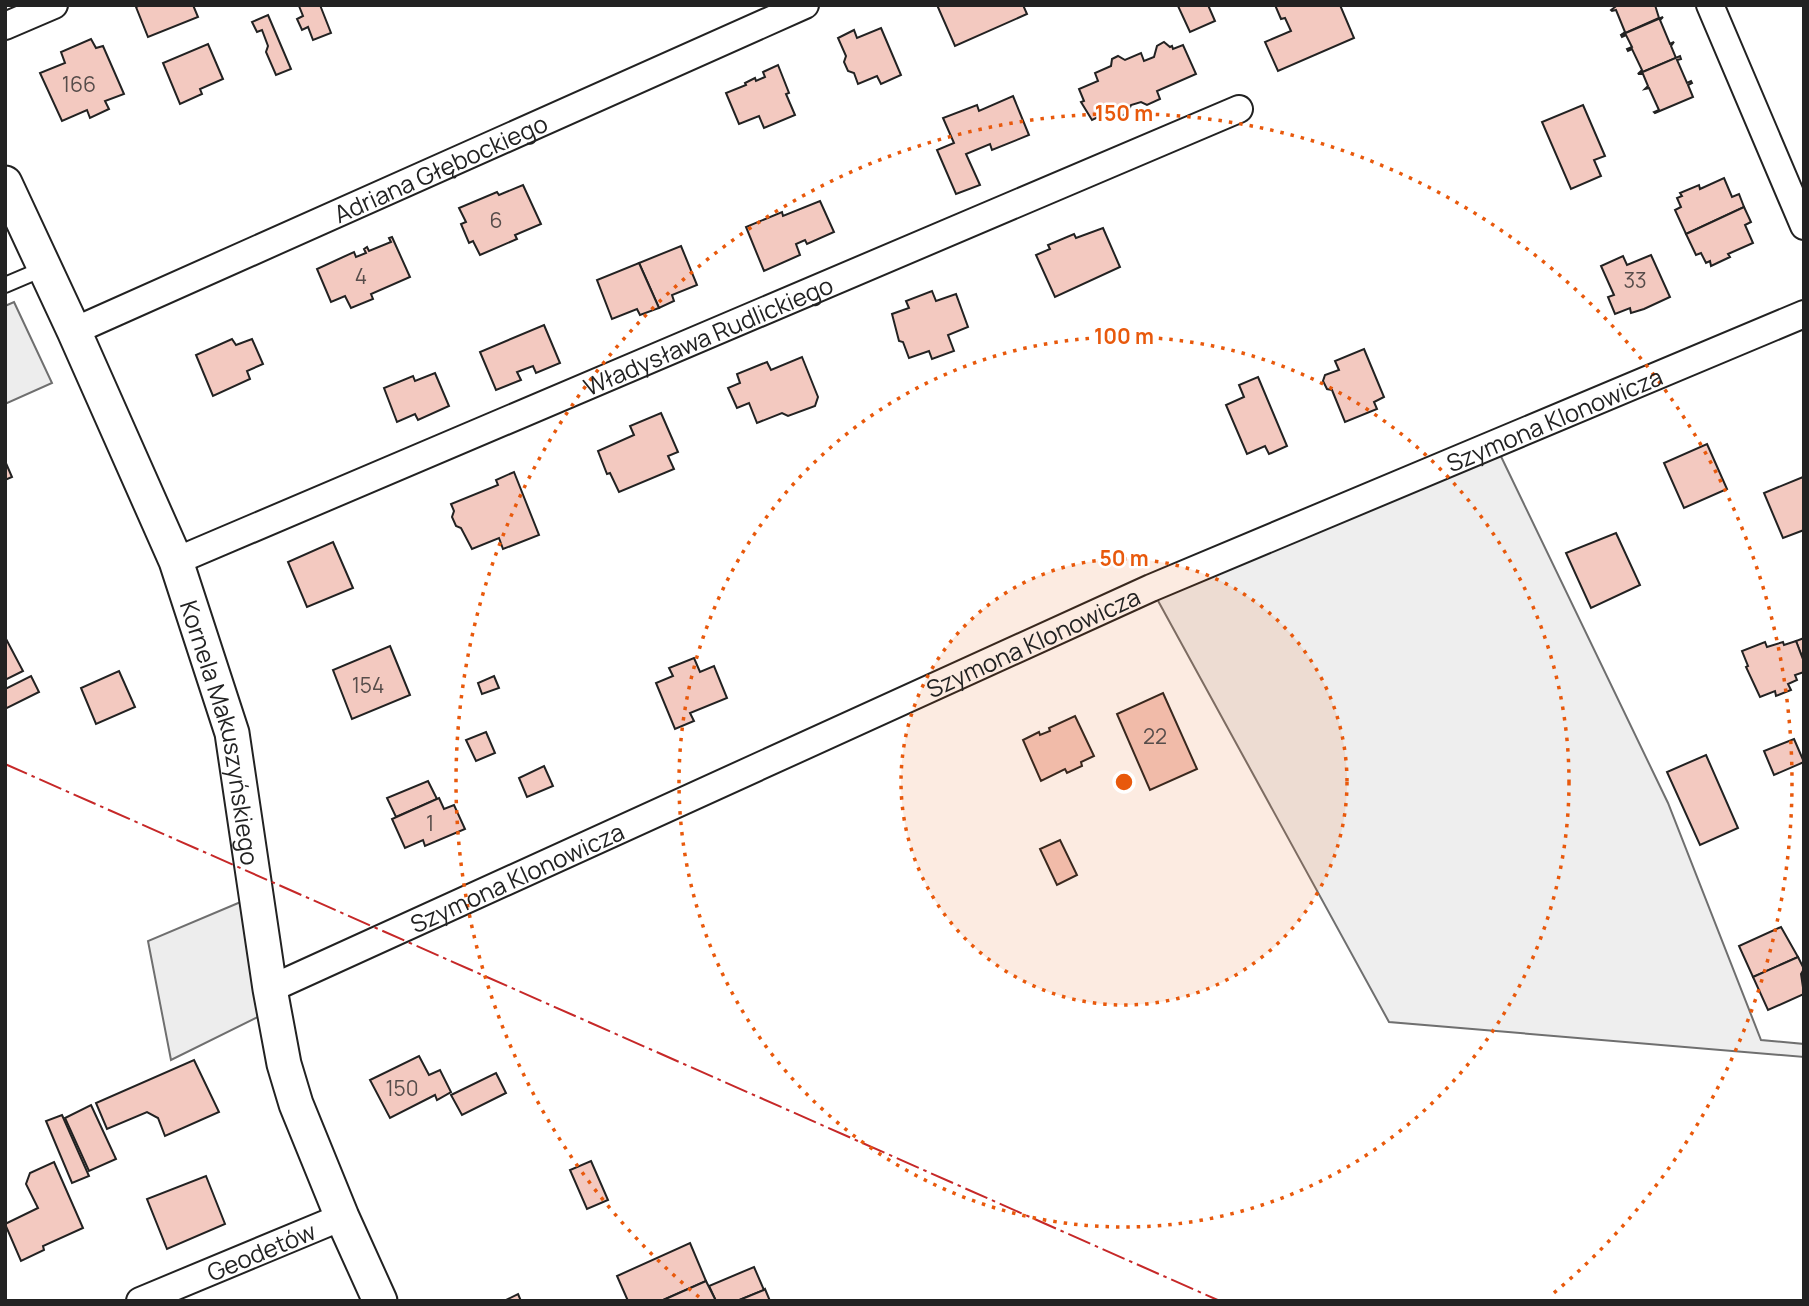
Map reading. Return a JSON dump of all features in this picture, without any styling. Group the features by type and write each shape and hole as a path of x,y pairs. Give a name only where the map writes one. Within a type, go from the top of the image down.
{"street":[{"path":"5,26 54,5"},
{"name":"Adriana Głębockiego","path":"74,331 805,5"},
{"path":"1710,5 1804,226"},
{"name":"Władysława Rudlickiego","path":"176,561 1239,109"},
{"name":"Kornela Makuszyńskiego","path":"5,183 176,561 232,733 270,989 284,1064 296,1104 380,1301"},
{"name":"Szymona Klonowicza","path":"270,989 1152,588 1804,314"},
{"name":"Geodetów","path":"140,1301 342,1217"}],"lane":[{"path":"5,285 45,268"}],"shaded area":[{"path":"14,302 52,383 5,404 5,306"},
{"path":"1495,444 1668,803 1761,1040 1804,1044 1804,1057 1389,1022 1151,588"},
{"path":"243,901 258,1017 171,1060 148,941"}],"building":[{"path":"193,5 198,17 148,37 136,7"},
{"path":"320,5 331,33 313,40 308,27 302,30 297,19 303,16 299,6"},
{"path":"937,5 1023,5 1027,14 955,46"},
{"path":"1208,5 1215,21 1190,32 1178,6"},
{"path":"1275,5 1340,5 1354,38 1278,71 1265,42 1291,31 1285,18 1281,19"},
{"path":"1614,5 1655,5 1659,18 1621,35 1625,32 1616,10 1611,10"},
{"path":"268,15 291,69 276,75 266,52 268,46 262,30 257,32 252,22"},
{"path":"1663,17 1660,20 1670,44 1674,42 1671,46 1676,58 1638,74 1642,70 1632,49 1627,49 1632,47 1626,35 1621,35"},
{"path":"881,28 901,75 881,84 877,76 858,84 854,73 848,71 844,62 846,56 838,38 854,30 857,38"},
{"path":"91,39 96,48 103,46 124,94 105,101 109,109 90,118 87,110 62,121 40,73 65,63 61,52"},
{"path":"1164,42 1173,49 1183,45 1196,74 1157,91 1160,99 1147,105 1141,102 1131,105 1128,113 1115,119 1111,111 1092,120 1081,102 1084,101 1079,89 1098,81 1095,73 1111,66 1112,59 1118,56 1125,60 1141,53 1144,61 1154,57 1157,46"},
{"path":"208,44 223,79 200,89 202,94 180,104 163,63"},
{"path":"1680,56 1681,59 1677,60 1687,83 1692,83 1688,85 1693,97 1655,113 1659,110 1649,88 1645,89 1648,86 1643,74 1638,74"},
{"path":"778,65 795,115 764,128 759,116 739,124 726,93 755,78 756,81 765,77 763,72"},
{"path":"1013,96 1029,135 992,150 990,144 966,154 980,185 956,194 937,150 954,143 943,118 977,105 979,111"},
{"path":"1583,105 1605,156 1594,160 1601,176 1571,189 1542,122"},
{"path":"1724,178 1732,197 1739,194 1744,207 1686,234 1675,210 1681,207 1677,198 1682,196 1680,193 1699,185 1700,189"},
{"path":"523,185 541,224 515,235 517,239 480,255 473,241 469,243 461,224 466,222 459,208 497,192 499,195"},
{"path":"820,201 834,232 807,244 805,240 796,244 800,255 764,271 746,227 782,212 783,216"},
{"path":"1744,207 1751,222 1745,225 1753,243 1728,254 1730,257 1711,266 1710,261 1706,263 1701,253 1696,255 1686,234"},
{"path":"1103,228 1120,267 1055,297 1036,255 1050,249 1048,245 1074,234 1076,238"},
{"path":"392,237 410,277 371,294 373,299 351,308 345,296 331,302 317,269 354,252 356,257 366,253 364,249 367,247 369,251 391,242 389,238"},
{"path":"681,246 697,285 672,295 674,301 659,308 639,263"},
{"path":"1651,255 1670,297 1644,309 1631,313 1630,308 1615,314 1608,297 1614,295 1601,266 1623,256 1627,265"},
{"path":"639,263 659,308 640,315 637,309 612,319 597,280"},
{"path":"932,291 936,301 956,294 968,327 948,335 954,351 932,359 929,351 909,358 903,342 899,341 892,314 909,308 906,301"},
{"path":"544,325 560,363 536,373 533,366 517,372 521,380 496,390 480,352"},
{"path":"232,339 236,345 252,339 263,364 247,371 250,379 213,396 196,355"},
{"path":"1364,349 1384,397 1374,402 1377,409 1345,422 1332,390 1327,389 1323,381 1325,375 1339,370 1335,361"},
{"path":"802,357 818,397 815,406 788,416 782,413 757,423 749,403 737,408 728,388 740,383 737,374 767,362 771,370"},
{"path":"435,373 449,406 418,420 415,414 397,422 384,388 413,376 415,381"},
{"path":"1258,377 1287,446 1269,454 1265,446 1247,454 1226,405 1244,397 1239,385"},
{"path":"661,413 678,452 668,456 674,469 619,492 610,473 607,474 598,451 634,435 630,426"},
{"path":"1707,444 1727,489 1684,508 1664,463"},
{"path":"5,461 12,477 5,480"},
{"path":"514,472 539,535 503,549 499,538 472,549 461,528 456,526 451,504 498,485 496,480"},
{"path":"1803,477 1804,530 1783,538 1764,493"},
{"path":"1616,533 1640,585 1591,608 1566,553"},
{"path":"333,542 353,588 307,607 288,562"},
{"path":"5,637 23,671 5,680"},
{"path":"1804,638 1804,662 1796,641"},
{"path":"1796,641 1804,662 1804,672 1795,675 1797,680 1788,684 1791,690 1776,696 1775,691 1760,697 1746,667 1748,666 1742,651 1765,642 1767,647"},
{"path":"390,646 410,695 352,719 333,670"},
{"path":"694,658 700,672 714,666 727,698 690,713 694,721 675,729 656,683 673,676 669,668"},
{"path":"119,671 135,707 96,724 81,688"},
{"path":"31,676 39,692 5,709 5,689"},
{"path":"494,676 499,688 482,694 478,683"},
{"path":"1163,693 1197,769 1150,790 1117,714"},
{"path":"1075,716 1094,756 1081,762 1082,766 1067,773 1065,769 1041,781 1023,740 1039,732 1040,735 1050,731 1049,728"},
{"path":"486,732 495,753 476,761 466,740"},
{"path":"1794,739 1804,762 1774,775 1764,751"},
{"path":"1706,755 1738,828 1700,845 1667,772"},
{"path":"544,766 553,786 527,797 519,778"},
{"path":"428,781 437,799 396,817 387,798"},
{"path":"439,798 444,809 454,805 465,829 425,846 423,840 405,848 392,819"},
{"path":"1060,840 1077,875 1057,885 1040,849"},
{"path":"1781,927 1798,957 1753,977 1739,946"},
{"path":"1798,957 1804,969 1801,974 1804,994 1768,1010 1753,977"},
{"path":"419,1056 429,1075 440,1070 451,1092 437,1100 435,1095 390,1118 370,1080"},
{"path":"194,1060 219,1112 165,1136 158,1118 147,1112 107,1129 96,1103"},
{"path":"496,1073 506,1093 462,1115 451,1095"},
{"path":"91,1105 116,1159 89,1171 65,1118"},
{"path":"62,1115 89,1176 72,1183 46,1121"},
{"path":"591,1161 608,1200 587,1209 570,1170"},
{"path":"54,1162 83,1228 43,1246 44,1250 21,1261 5,1224 38,1208 26,1184 30,1173"},
{"path":"206,1176 225,1224 167,1249 147,1199"},
{"path":"690,1243 706,1281 661,1301 628,1301 617,1276"},
{"path":"754,1267 764,1290 737,1301 716,1301 709,1286"},
{"path":"706,1281 716,1301 661,1301"},
{"path":"764,1290 770,1301 737,1301"},
{"path":"518,1294 521,1301 504,1301"}],"power":[{"path":"5,764 1220,1301"}]}
